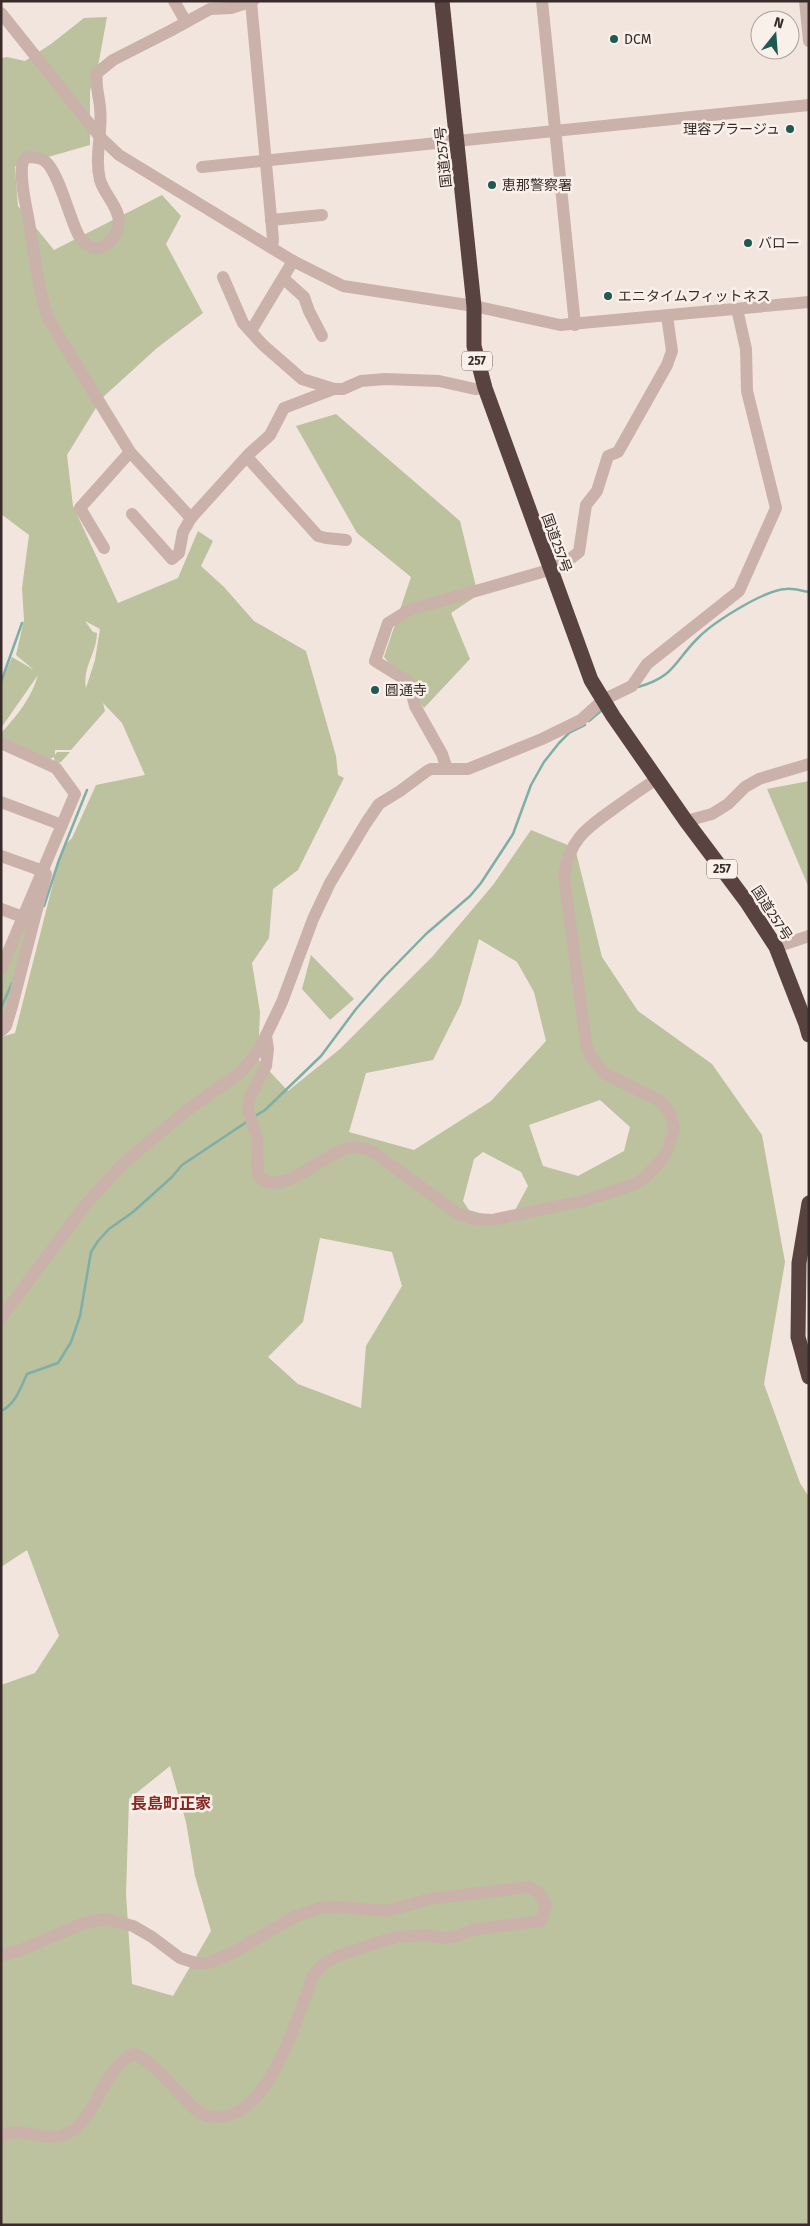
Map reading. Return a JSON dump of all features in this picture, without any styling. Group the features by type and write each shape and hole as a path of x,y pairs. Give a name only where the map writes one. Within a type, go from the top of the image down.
{"highway":[{"name":"国道257号","path":"442,1 474,306 474,346 485,388 591,680 613,716 686,821 746,901 776,948 809,1035"},
{"path":"809,1203 800,1263 798,1337 809,1377"}],"street":[{"path":"174,1 186,22"},
{"path":"192,518 130,452 48,320 22,176 25,159 36,158 46,162 56,180 79,236 88,246 97,250 101,249 115,236 120,223 118,214 100,181 97,73 113,60 210,8 231,8 252,1 272,248"},
{"path":"542,1 575,325"},
{"path":"805,1 809,41"},
{"path":"1,13 100,137 134,165 293,261 343,286 474,306 553,324 575,325 809,302"},
{"path":"202,167 809,105"},
{"path":"271,220 322,215"},
{"path":"251,331 284,279 293,261"},
{"path":"223,277 243,323 263,345 302,379 334,389 343,389 361,381 385,379 439,381 475,389 485,388"},
{"path":"284,279 304,297 309,312 322,336"},
{"path":"1,1318 87,1203 124,1164 186,1112 241,1072 259,1050 282,1002 313,919 330,883 378,804 400,791 427,771 468,769 542,739 581,720 602,700 632,686 647,664 739,591 776,508 747,390 746,349 737,309"},
{"path":"447,769 442,754 415,706 409,682 375,661 388,623 409,610 550,570 566,562 579,552 586,505 597,491 608,456 618,452 667,365 672,351 668,316"},
{"path":"132,514 172,559 179,553 183,532 192,518 247,457 270,435 284,408 334,389"},
{"path":"104,548 80,508 130,452"},
{"path":"247,457 318,536 346,540"},
{"path":"1,743 56,768 75,794 2,965"},
{"path":"686,821 712,814 728,804 745,787 759,779 809,764"},
{"path":"266,1036 268,1049 266,1066 249,1099 257,1138 258,1176 264,1182 280,1184 348,1148 364,1148 372,1151 458,1214 492,1220 583,1201 627,1188 644,1178 660,1162 668,1150 673,1136 674,1123 664,1105 604,1074 590,1056 586,1043 564,876 576,840 586,828 657,779"},
{"path":"1,802 62,825"},
{"path":"1,856 43,871 46,874 12,1006 6,1026 1,1031"},
{"path":"1,909 23,917"},
{"path":"776,948 809,936"},
{"path":"1,1956 19,1951 84,1922 106,1919 134,1926 180,1958 196,1963 208,1963 234,1952 294,1917 320,1908 339,1907 387,1911 430,1899 529,1887 538,1892 546,1905 541,1922 472,1930 445,1938 426,1935 396,1937 338,1956 322,1965 312,1976 279,2063 259,2094 236,2114 212,2117 200,2113 183,2099 144,2058 133,2054 122,2060 112,2072 80,2123 70,2133 54,2138 14,2132 1,2136"}],"green space":[{"path":"107,17 99,61 90,91 90,145 48,157 23,155 15,167 18,206 54,250 162,195 181,216 166,244 203,313 157,348 102,398 67,455 73,506 118,603 178,578 198,531 213,541 201,566 224,587 254,621 306,651 336,756 338,775 344,778 298,870 273,889 269,938 252,963 260,1012 258,1059 288,1091 340,1049 432,957 493,885 531,830 575,848 602,957 638,1011 712,1064 762,1135 785,1262 764,1384 800,1483 809,1497 809,2225 1,2225 1,1685 35,1673 59,1636 27,1550 1,1567 1,1037 15,1033 59,860 65,845 72,838 96,785 145,775 122,723 103,703 105,711 71,750 55,750 55,755 57,752 70,752 61,762 55,763 54,757 50,759 1,739 1,733 28,699 38,675 1,728 1,684 12,657 34,670 16,655 24,620 22,588 29,535 1,514 1,58 7,57 25,61 51,44 84,18","holes":["85,621 100,629 95,660 86,688 86,674 95,647 97,633 93,632","479,939 517,962 534,992 546,1041 491,1101 414,1150 349,1132 366,1073 433,1060 461,1004","600,1100 630,1127 624,1151 578,1176 543,1166 529,1125","483,1152 521,1172 528,1186 513,1214 501,1219 469,1210 463,1201 474,1159","320,1238 392,1252 402,1286 366,1346 361,1408 298,1384 268,1357 303,1322","170,1766 186,1822 195,1876 211,1931 173,1996 132,1984 126,1894 129,1799"]},
{"path":"336,414 460,521 478,595 451,613 470,659 424,708 384,657 411,577 357,533 296,426"},
{"path":"809,781 809,888 767,789"},
{"path":"38,892 1,1024 1,978"},
{"path":"311,955 354,999 330,1020 302,989"}],"waterway":[{"path":"638,687 650,683 667,673 699,637 716,623 740,608 777,591 792,589 809,592"},
{"path":"1,682 22,623"},
{"path":"589,721 602,710"},
{"path":"255,1116 265,1110 321,1056 356,1009 384,977 426,934 470,896 481,883 513,834 531,785 544,762 569,733 585,725"},
{"path":"44,906 59,860 87,790"},
{"path":"1,1008 12,983"},
{"path":"1,1411 14,1400 27,1374 58,1363 71,1342 80,1316 91,1252 98,1241 109,1229 133,1212 172,1177 182,1165 248,1121"}],"place":[{"name":"DCM","path":"614,39"},
{"name":"理容プラージュ","path":"790,129"},
{"name":"恵那警察署","path":"492,185"},
{"name":"バロー","path":"748,243"},
{"name":"エニタイムフィットネス","path":"608,296"},
{"name":"圓通寺","path":"375,690"}],"district":[{"name":"長島町正家","path":"171,1803"}]}
